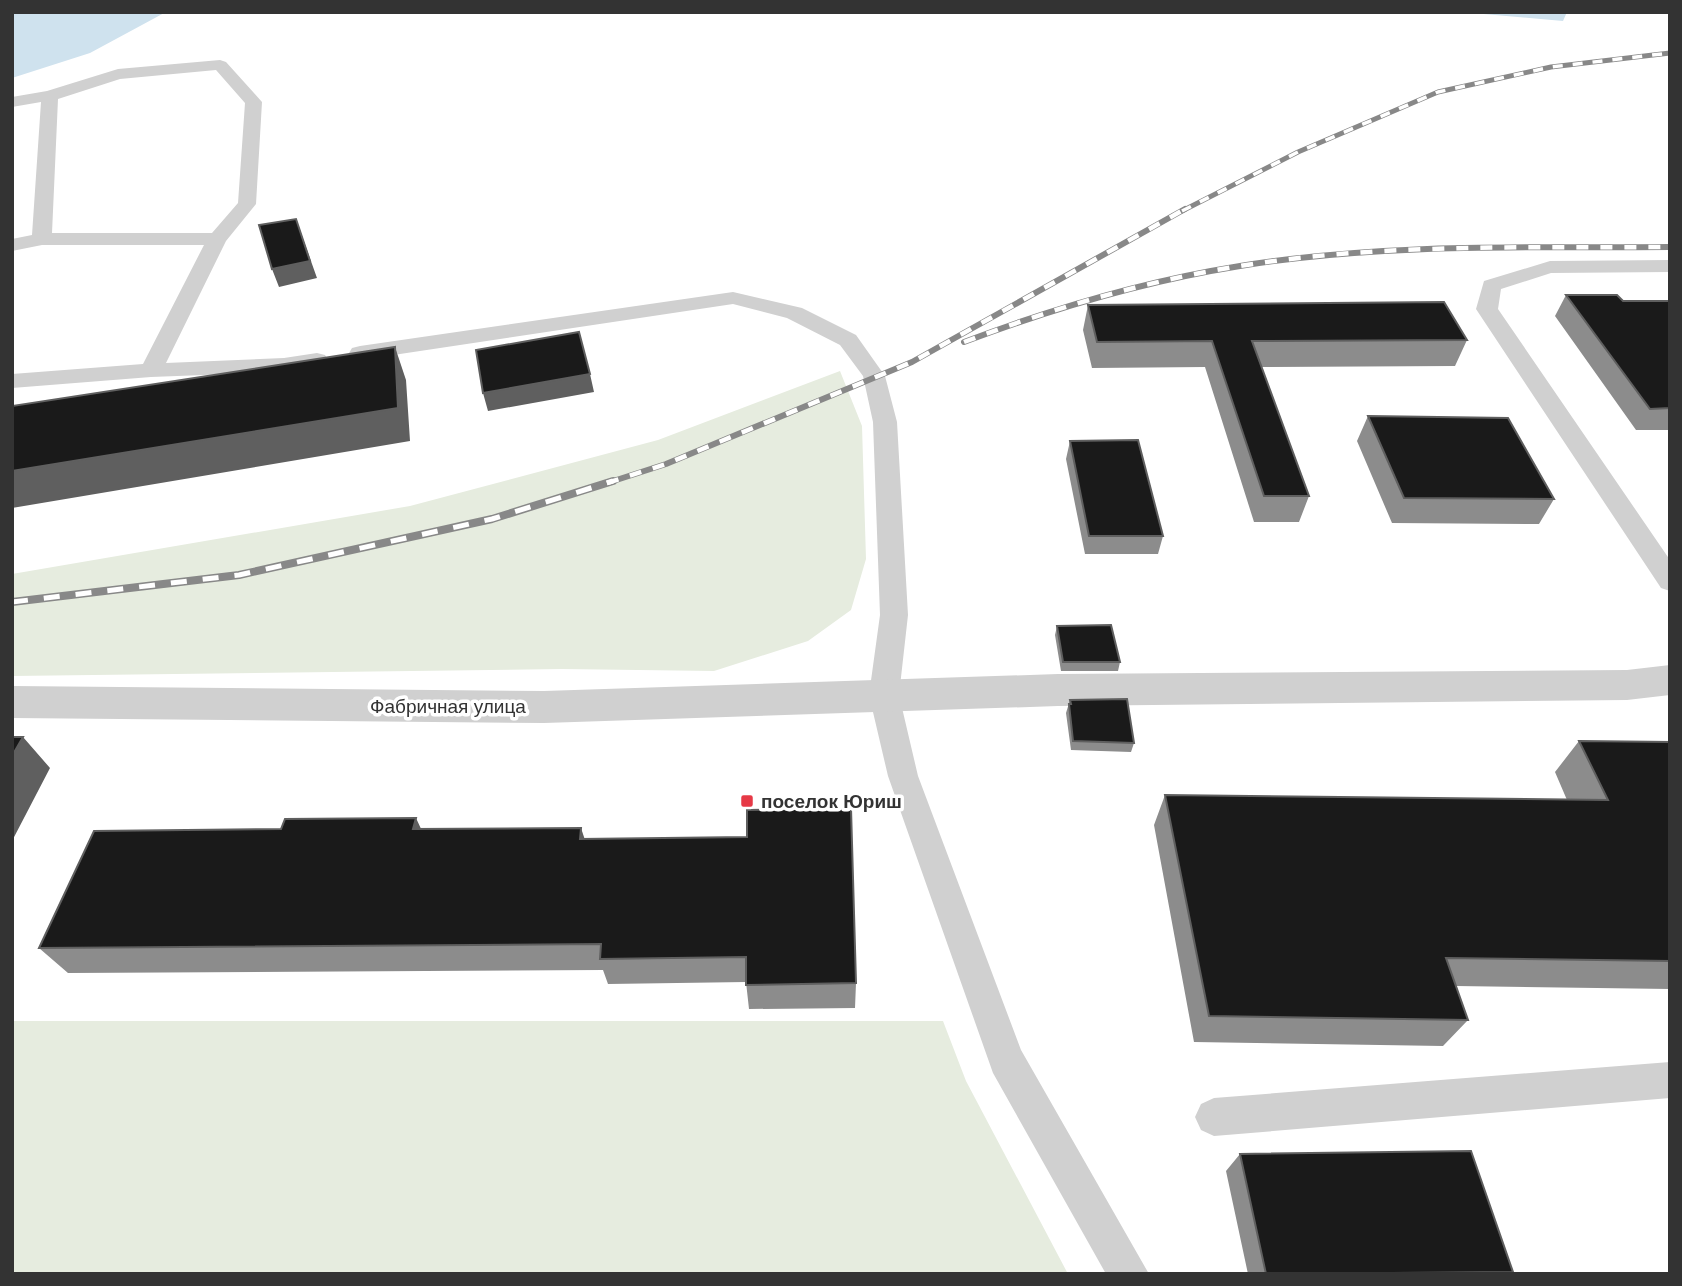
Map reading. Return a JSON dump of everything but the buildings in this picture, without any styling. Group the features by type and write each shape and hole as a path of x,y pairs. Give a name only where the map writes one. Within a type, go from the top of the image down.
{"street":[{"name":"Фабричная улица","path":"12,702 544,707 1058,690 1627,685 1670,680"}],"lane":[{"path":"12,102 50,96 118,74 220,65 254,102 247,204 217,239 150,370"},
{"path":"42,239 50,96"},
{"path":"12,245 42,239 217,239"},
{"path":"1670,265 1550,267 1491,285 1488,309 1670,581"},
{"path":"12,381 150,370 284,365 733,298 794,313 848,340 874,376 885,422 894,615 884,695 903,776 1006,1060 1129,1274"},
{"path":"1214,1117 1670,1080"}],"shaded area":[{"path":"840,371 862,426 866,559 851,610 808,641 714,671 562,669 12,676 12,574 410,506 658,440"},
{"path":"12,1021 943,1021 966,1081 1068,1274 12,1274"}],"water":[{"path":"12,12 166,12 90,53 12,78"},
{"path":"1461,12 1567,12 1563,21"}],"railway":[{"path":"1182,211 1298,152 1438,92 1551,67 1670,53"},
{"path":"607,483 666,464 912,362 1185,209"},
{"path":"964,342 1066,307 1135,288 1240,266 1347,253 1401,250 1670,247"},
{"path":"12,602 239,575 492,519 613,481"}],"place":[{"name":"поселок Юриш","path":"747,801"}]}
